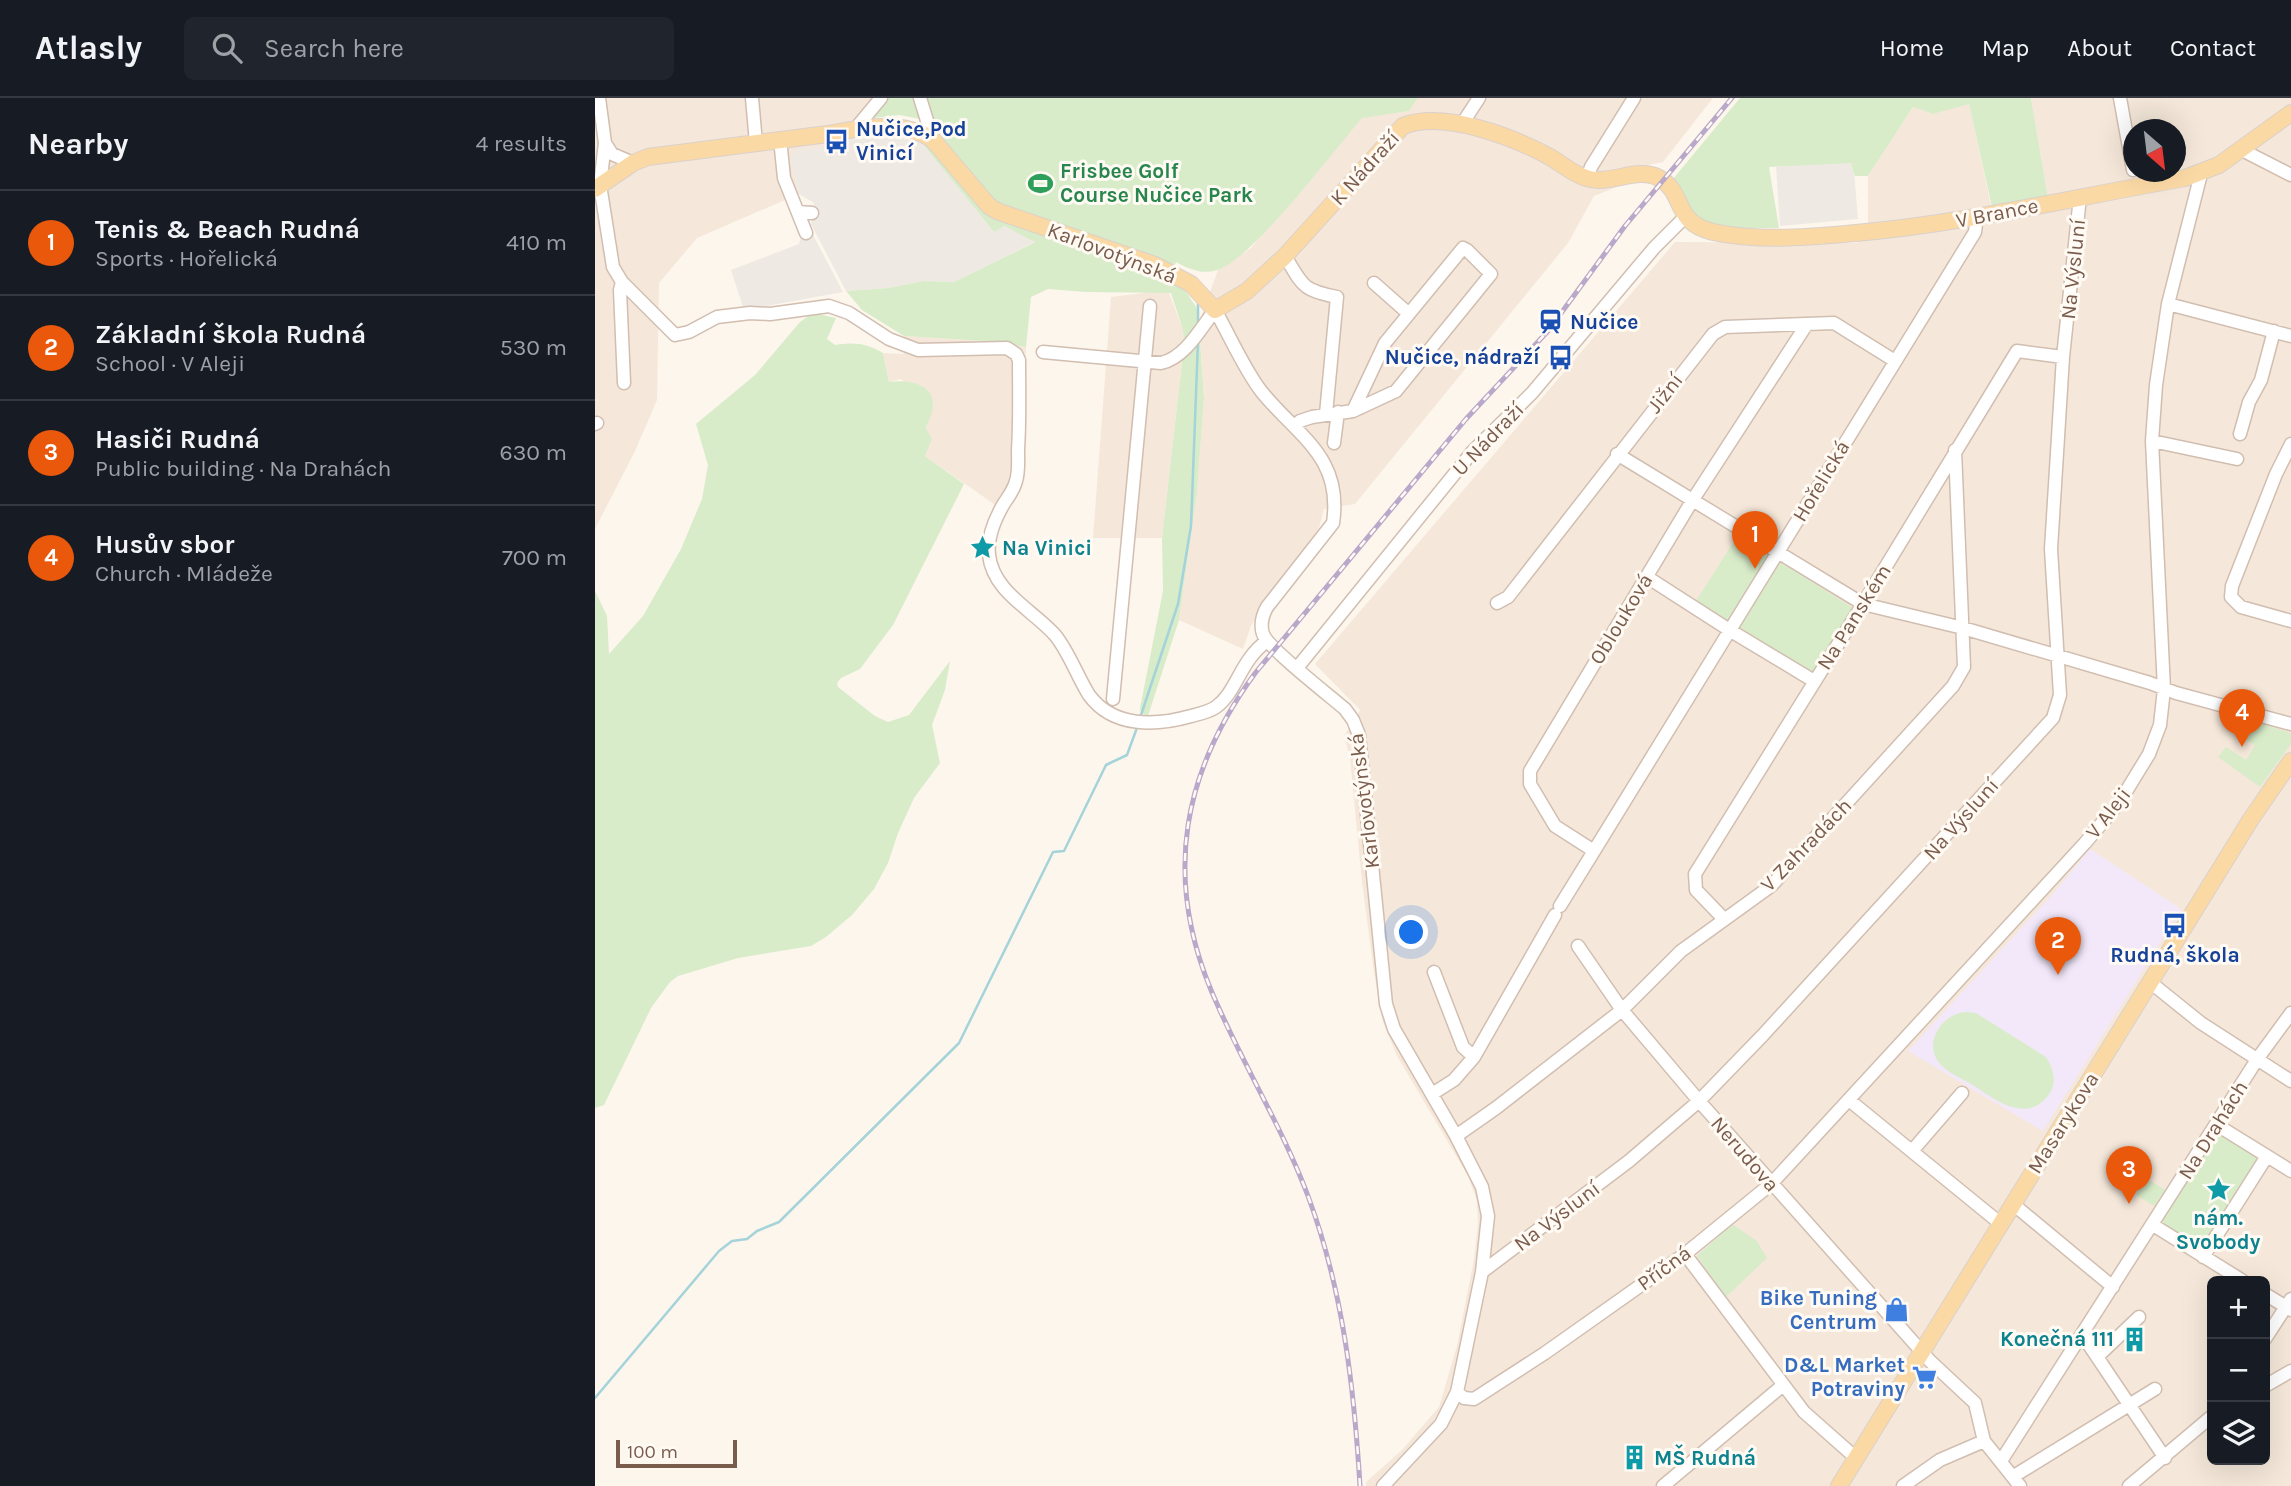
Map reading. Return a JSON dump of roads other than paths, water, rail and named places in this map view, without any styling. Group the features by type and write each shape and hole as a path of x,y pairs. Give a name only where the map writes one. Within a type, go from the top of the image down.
{"main road":[{"name":"V Brance","path":"2186,174 2201,174 2211,170 2291,113"},
{"name":"K Nádraží","path":"1215,310 1247,291 1285,256 1403,126 1426,121 1462,124 1532,148 1587,179"},
{"name":"Karlovotýnská","path":"597,187 633,163 648,157 856,128 909,128 922,132 933,140 989,206 997,211 1155,265 1191,284 1215,310"},
{"path":"1587,179 1601,181 1631,175 1655,176 1669,187 1685,217"},
{"name":"V Brance","path":"1685,217 1710,231 1764,238 1868,232 2080,197 2123,181"},
{"name":"Masarykova","path":"1839,1486 2251,819 2291,761"}],"street":[{"path":"752,98 756,143"},
{"path":"856,128 881,98"},
{"path":"920,98 933,140"},
{"path":"1462,124 1479,98"},
{"path":"1587,179 1591,167 1634,98"},
{"path":"2120,98 2124,119"},
{"path":"598,107 605,143 597,187 613,267 622,282 675,335 689,332 717,317 829,306 849,313 889,339 918,349 1007,348 1016,354 1019,360 1020,411 1016,480 988,541 989,558 1001,583 1013,598 1055,636 1090,696 1110,714 1145,724 1166,723 1215,708 1224,699 1245,662 1266,641"},
{"path":"780,139 784,178 806,233"},
{"path":"605,143 612,154 633,163"},
{"path":"2242,150 2291,175"},
{"name":"V Aleji","path":"1849,1100 2033,901 2119,803 2149,754 2160,725 2164,689 2152,441 2156,385 2168,304 2201,174"},
{"name":"Na Výsluní","path":"1482,1272 1629,1161 1699,1101 1763,1035 2053,718 2060,695 2051,549 2063,357 2080,197"},
{"path":"798,212 812,213"},
{"name":"Hořelická","path":"1594,851 1975,232 1977,216"},
{"name":"U Nádraží","path":"1297,668 1473,451 1549,374 1654,248 1685,217"},
{"path":"1294,426 1300,421 1353,411 1396,391 1490,274 1464,248 1385,343 1353,411"},
{"path":"1285,256 1302,285 1312,292 1337,297 1332,413 1334,443"},
{"path":"622,282 621,343 624,383"},
{"path":"1374,284 1409,314"},
{"path":"2168,304 2291,336"},
{"path":"1113,699 1150,306"},
{"path":"1043,352 1161,363 1171,361 1215,310"},
{"name":"Karlovotýnská","path":"1215,310 1260,389 1317,450 1329,474 1335,508 1333,523 1264,612 1262,629 1266,641 1345,709 1359,735 1387,1004 1394,1029 1457,1136 1482,1187 1488,1216 1482,1272 1457,1392 1441,1424 1390,1484"},
{"name":"Jižní","path":"1497,603 1508,597 1713,334 1725,327 1834,323 1895,361"},
{"name":"Oblouková","path":"1594,851 1555,826 1530,784 1530,771 1692,501 1807,324"},
{"path":"2240,434 2249,402 2261,380 2274,331"},
{"name":"Na Panském","path":"1723,918 1696,891 1695,874 2017,351 2063,357"},
{"path":"2152,441 2237,459"},
{"path":"2291,444 2276,474 2232,586 2231,597 2235,604 2241,607 2291,621"},
{"name":"V Zahradách","path":"1457,1136 1622,1010 1681,951 1723,918 1771,886 1953,686 1964,667 1955,450"},
{"path":"1617,454 1863,604 1963,628 2291,724"},
{"path":"1647,577 1814,681"},
{"path":"1431,1094 1454,1080 1474,1057 1557,910 1594,851"},
{"name":"Nerudova","path":"1578,946 1622,1010 1771,1184 1922,1352 1975,1403 1984,1441"},
{"path":"1434,972 1463,1047 1474,1057"},
{"path":"2150,982 2201,1023 2291,1081"},
{"name":"Na Drahách","path":"2001,1461 2258,1058 2291,1013"},
{"path":"1912,1151 1962,1093"},
{"path":"1849,1100 2001,1224"},
{"name":"Příčná","path":"1457,1392 1464,1398 1474,1399 1545,1353 1685,1254 1771,1184 1849,1100"},
{"path":"2217,1125 2291,1171"},
{"path":"2203,1257 2267,1156"},
{"path":"2013,1204 2113,1287"},
{"path":"2153,1225 2235,1276"},
{"path":"1685,1254 1782,1386 1804,1412 1856,1458"},
{"path":"2270,1296 2289,1305 2270,1332"},
{"path":"2097,1357 2139,1317"},
{"path":"2083,1336 2165,1458"},
{"path":"2270,1383 2291,1371"},
{"path":"1667,1483 1782,1386"},
{"path":"1903,1486 1940,1460 1984,1441 2017,1481 2155,1389"},
{"path":"2129,1486 2207,1420"}],"waterway":[{"path":"1198,302 1198,323"},
{"path":"1140,718 1178,604 1191,526 1198,341"},
{"path":"595,1398 719,1251 732,1241 747,1239 757,1231 779,1222 959,1043 1053,852 1064,851 1106,765 1127,755 1138,725"}],"railway":[{"path":"1360,1486 1345,1339 1320,1231 1297,1169 1222,1016 1196,947 1188,905 1185,865 1188,825 1197,786 1211,747 1231,709 1256,672 1466,419 1548,331 1625,226 1732,98"}],"place":[{"name":"Nučice,Pod Vinicí","path":"836,141"},
{"name":"Frisbee Golf Course Nučice Park","path":"1040,183"},
{"name":"Nučice","path":"1550,322"},
{"name":"Nučice, nádraží","path":"1560,357"},
{"name":"Na Vinici","path":"982,548"},
{"name":"Tenis & Beach Rudná","path":"1755,569"},
{"name":"Husův sbor","path":"2242,747"},
{"name":"Rudná, škola","path":"2175,926"},
{"name":"Základní škola Rudná","path":"2058,975"},
{"name":"nám. Svobody","path":"2218,1189"},
{"name":"Hasiči Rudná","path":"2129,1204"},
{"name":"Bike Tuning Centrum","path":"1897,1310"},
{"name":"Konečná 111","path":"2134,1339"},
{"name":"D&L Market Potraviny","path":"1925,1377"},
{"name":"MŠ Rudná","path":"1634,1458"}]}
